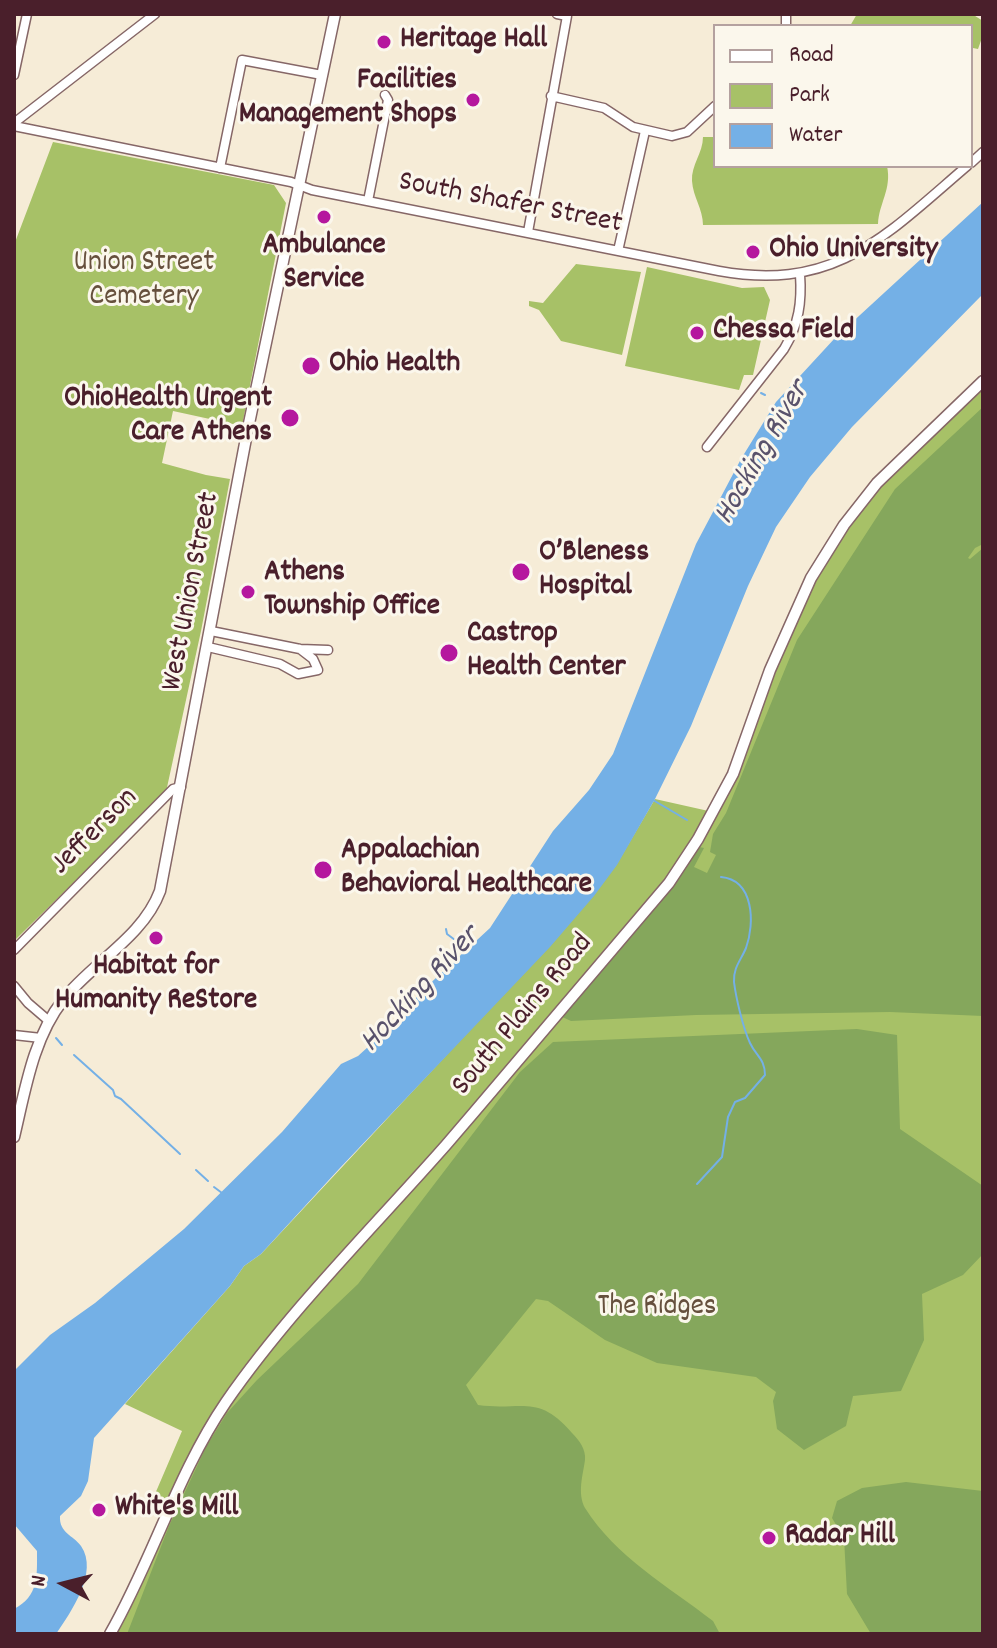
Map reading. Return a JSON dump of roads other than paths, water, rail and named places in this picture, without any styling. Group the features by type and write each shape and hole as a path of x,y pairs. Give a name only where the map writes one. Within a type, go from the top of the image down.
{"main road":[{"name":"West Union Street","path":"14,1137 16,1116 49,1021 70,992 134,930 155,902 162,884 247,433 335,14"},
{"name":"South Plains Road","path":"110,1634 131,1596 188,1472 226,1403 296,1315 446,1145 669,883 698,839 733,774 788,626 819,565 844,525 877,483 983,381"}],"street":[{"path":"14,75 27,14"},
{"path":"14,125 155,14"},
{"path":"528,232 567,16 557,14"},
{"path":"220,168 243,59 322,75"},
{"path":"368,201 388,100 385,95"},
{"path":"551,96 604,108 633,127 672,136 681,135 713,108"},
{"name":"South Shafer Street","path":"14,125 368,201 740,275 770,277 800,274 836,263 865,249 964,168"},
{"path":"618,251 645,131"},
{"path":"707,447 784,349 793,333 800,308 800,274"},
{"path":"211,631 300,649 328,650"},
{"path":"258,658 261,641"},
{"path":"208,647 280,664 298,674 318,670 300,649"},
{"name":"Jefferson","path":"14,950 173,789 181,787"},
{"path":"14,986 49,1021"},
{"path":"14,1035 41,1038"}],"water":[{"name":"Hocking River","path":"983,202 983,294 852,427 810,477 776,527 748,586 691,726 655,799 617,865 550,947 261,1254 244,1266 230,1286 94,1438 88,1481 81,1496 60,1516 64,1530 81,1546 86,1556 87,1568 81,1592 56,1634 14,1634 14,1609 28,1598 35,1584 37,1551 14,1524 14,1371 50,1335 95,1303 184,1229 282,1132 341,1064 358,1056 389,1028 423,990 490,928 553,831 589,790 613,754 696,544 741,459 776,402 835,338"}],"waterway":[{"name":"Hocking River","path":"761,393 765,395"},
{"path":"653,800 687,820"},
{"path":"697,1184 722,1157 728,1117 735,1102 745,1098 765,1075 762,1061 745,1029 734,982 736,968 749,938 749,904 740,886 721,877"},
{"name":"Hocking River","path":"446,929 447,934 463,946 451,961 453,967"},
{"path":"56,1038 62,1045"},
{"path":"74,1055 180,1154"},
{"path":"196,1170 208,1181"},
{"path":"214,1187 222,1193"}],"place":[{"name":"Heritage Hall","path":"384,42"},
{"name":"Facilities Management Shops","path":"473,100"},
{"name":"Ambulance Service","path":"324,217"},
{"name":"Ohio University","path":"753,252"},
{"name":"Chessa Field","path":"697,333"},
{"name":"Ohio Health","path":"311,366"},
{"name":"OhioHealth Urgent Care Athens","path":"290,418"},
{"name":"O’Bleness Hospital","path":"521,572"},
{"name":"Athens Township Office","path":"248,592"},
{"name":"Castrop Health Center","path":"449,653"},
{"name":"Appalachian Behavioral Healthcare","path":"323,870"},
{"name":"Habitat for Humanity ReStore","path":"156,938"},
{"name":"White's Mill","path":"99,1510"},
{"name":"Radar Hill","path":"769,1538"}],"park label":[{"name":"Union Street Cemetery","path":"144,282"},
{"name":"The Ridges","path":"657,1309"}]}
